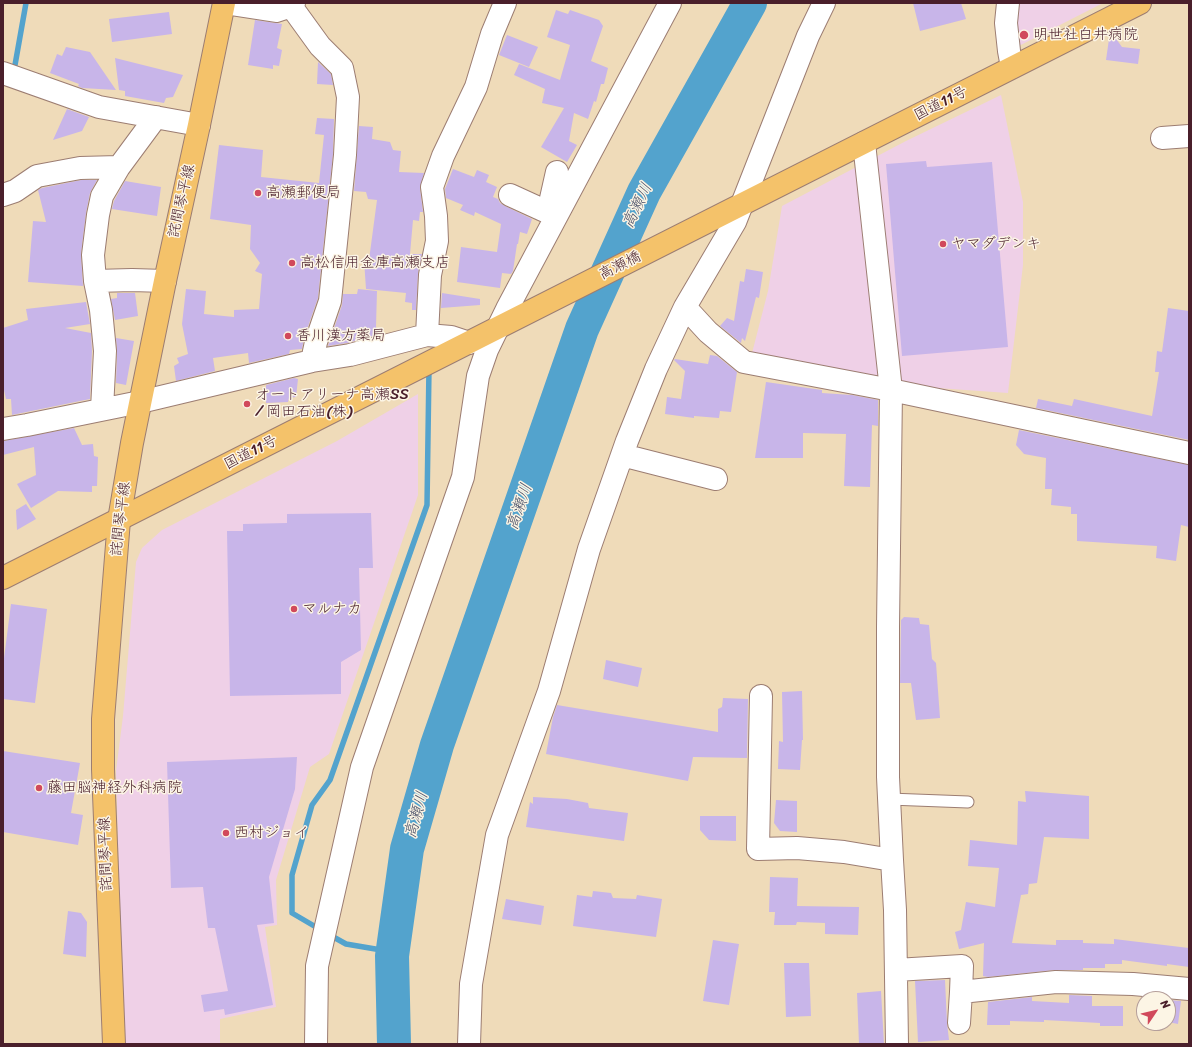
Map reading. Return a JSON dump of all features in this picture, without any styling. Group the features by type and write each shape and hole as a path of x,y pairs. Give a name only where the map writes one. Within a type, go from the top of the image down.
{"main road":[{"name":"詫間琴平線","path":"114,1044 103,769 103,720 119,520 140,402 224,3"},
{"name":"国道11号","path":"741,204 1140,3"},
{"name":"高瀬橋","path":"498,328 741,204"},
{"name":"国道11号","path":"3,578 498,328"}],"street":[{"path":"224,3 276,11 293,4 320,46 342,68 348,97 345,155 330,301 316,342 312,361"},
{"path":"427,335 430,275 437,241 436,216 432,187 443,156 476,87 492,34 505,3"},
{"path":"316,1044 317,966 362,767 463,477 478,376 487,350 552,214 670,3"},
{"path":"469,1044 471,984 498,835 549,691 589,549 622,454 656,369 685,307 735,222 808,36 824,3"},
{"path":"1008,3 1006,23 1012,68"},
{"path":"3,73 99,107 199,125"},
{"path":"102,410 105,351 101,310 95,281 93,255 98,215 102,196 119,167 156,117"},
{"path":"1162,138 1189,136"},
{"path":"864,143 891,390 888,627 889,799 895,910 898,1044"},
{"path":"3,195 15,191 37,176 80,168 119,167"},
{"path":"552,214 556,172"},
{"path":"510,195 552,214"},
{"path":"95,281 165,281"},
{"path":"685,307 708,332 744,362 891,390 1189,453"},
{"path":"3,429 140,402 312,361 350,355 427,335 451,337 469,343"},
{"path":"622,454 716,479"},
{"path":"761,696 758,849 797,848 844,852 892,860"},
{"path":"896,970 962,966 960,1023"},
{"path":"961,992 1129,976 1189,989"}],"lane":[{"path":"889,799 968,802"}],"shaded area":[{"name":"明世社白井病院","path":"1008,3 1103,3 1009,51"},
{"path":"1001,95 1023,202 1023,265 1008,393 880,384 751,357 768,291 782,206 906,141"},
{"path":"418,394 418,495 329,754 310,767 276,880 277,925 265,927 276,1007 220,1019 220,1044 124,1044 116,771 123,716 136,562 142,548 162,530 337,441"}],"building":[{"path":"913,3 961,3 966,19 920,31"},
{"path":"556,10 568,14 570,10 599,20 603,26 591,61 608,68 604,84 601,84 596,102 594,101 588,119 574,113 569,141 577,145 567,162 541,147 564,108 542,103 545,89 514,75 519,64 560,80 570,45 547,37"},
{"path":"169,12 172,34 112,42 109,19"},
{"path":"255,20 282,24 277,48 282,50 279,66 273,65 273,69 248,65"},
{"path":"1110,32 1122,47 1140,49 1138,64 1106,60"},
{"path":"507,35 538,47 529,67 499,55"},
{"path":"66,47 90,52 116,90 82,88 78,86 79,84 50,73 57,54 62,56"},
{"path":"115,58 183,75 173,97 166,98 164,103 125,96 125,91 119,90"},
{"path":"318,62 331,74 333,85 317,84"},
{"path":"67,109 89,117 82,131 53,140"},
{"path":"317,118 334,119 333,154 318,298 304,338 302,349 290,350 289,354 249,363 248,353 213,358 215,371 176,381 174,366 179,363 177,358 188,354 182,324 186,289 206,291 204,314 234,317 234,310 259,309 262,274 255,271 260,263 250,249 251,225 210,219 219,145 263,150 261,177 319,183 324,135 315,134"},
{"path":"359,126 373,127 372,139 390,142 393,150 401,151 399,172 424,173 420,188 423,212 420,212 419,221 413,220 410,254 422,254 418,274 416,310 412,310 412,303 405,302 406,293 366,289 364,260 369,260 377,200 368,199 366,192 354,191"},
{"path":"926,161 927,167 992,162 1008,347 902,356 886,164"},
{"path":"453,169 474,177 477,170 489,175 486,182 497,187 493,197 498,199 500,203 505,206 532,219 527,234 520,232 513,271 511,274 502,273 500,288 457,282 461,247 497,252 501,224 475,212 474,216 460,210 463,205 446,198 445,189"},
{"path":"81,180 97,180 90,193 86,213 81,254 83,286 28,282 33,221 46,222 38,190"},
{"path":"125,181 161,187 157,216 112,209 114,201"},
{"path":"746,269 763,272 759,298 756,297 745,341 742,338 741,343 720,326 727,318 734,321 740,281 744,282"},
{"path":"358,289 377,291 377,335 347,343 328,346 342,305 343,294 357,294"},
{"path":"117,293 135,293 138,316 115,320 111,299 117,298"},
{"path":"442,293 480,299 480,305 441,308"},
{"path":"86,302 90,324 65,328 91,333 92,351 90,399 12,415 11,399 6,399 4,390 3,328 28,320 26,309"},
{"path":"1168,308 1189,311 1189,440 1036,408 1038,399 1072,406 1074,399 1152,416 1159,372 1155,372 1157,351 1162,352"},
{"path":"116,338 134,341 126,385 116,383"},
{"path":"710,355 717,356 737,372 731,412 720,411 719,418 694,416 694,418 665,414 667,397 681,399 685,371 674,360 708,364"},
{"path":"294,378 298,379 296,397 289,398 288,402 266,403 266,385"},
{"path":"766,382 822,390 822,393 852,395 878,400 878,426 872,425 870,487 844,486 846,434 803,433 803,458 755,458"},
{"path":"74,428 82,445 93,444 94,456 98,457 97,486 92,486 92,492 58,491 31,508 17,484 36,475 34,447 3,455 3,441"},
{"path":"1019,430 1189,465 1189,527 1181,525 1176,561 1156,558 1157,546 1077,541 1077,514 1071,514 1071,507 1051,505 1052,489 1045,489 1046,458 1024,454 1016,445"},
{"path":"26,504 36,519 17,530 16,510"},
{"name":"マルナカ","path":"371,513 373,568 359,568 361,650 341,662 341,694 230,696 227,531 243,531 243,524 287,523 287,514"},
{"path":"11,604 47,609 35,703 3,699 3,666"},
{"path":"904,617 919,618 920,624 929,625 932,659 936,663 940,718 916,720 911,683 900,683 901,620"},
{"path":"606,660 642,668 638,687 603,679"},
{"path":"802,691 803,740 800,770 778,769 779,741 783,742 782,692"},
{"path":"723,698 748,699 747,758 693,757 688,781 546,754 553,717 557,705 718,732 718,709 722,707"},
{"name":"藤田脳神経外科病院","path":"3,751 80,763 71,813 83,815 78,845 3,832"},
{"name":"西村ジョイ","path":"297,757 295,789 269,877 274,923 257,925 273,1005 225,1015 224,1009 204,1012 201,995 228,991 215,928 208,928 203,887 171,888 167,762"},
{"path":"1025,791 1089,796 1089,839 1044,837 1037,883 1029,884 1028,894 1021,895 1012,943 1056,945 1056,940 1083,940 1083,943 1114,944 1114,939 1189,948 1189,967 1167,964 1167,966 1122,960 1122,964 1105,964 1105,968 1083,968 1083,970 1055,970 988,977 983,976 984,943 959,949 955,932 961,930 966,902 995,907 999,868 968,866 970,840 1017,845 1018,801 1026,802"},
{"path":"533,797 567,799 588,803 589,808 628,813 624,841 526,827 530,802 533,804"},
{"path":"776,800 797,801 797,832 780,831 774,823"},
{"path":"700,816 736,816 736,841 709,840 700,830"},
{"path":"770,877 798,878 797,906 859,907 858,935 825,934 825,923 797,922 796,925 774,925 775,912 769,912"},
{"path":"593,891 611,893 613,898 636,899 637,895 662,899 656,937 573,926 577,895 592,897"},
{"path":"506,899 544,906 541,925 502,919"},
{"path":"68,911 81,913 87,922 86,957 63,954"},
{"path":"713,940 739,944 729,1005 703,1001"},
{"path":"784,963 809,963 811,1016 786,1017"},
{"path":"945,980 949,1040 918,1042 915,981"},
{"path":"881,991 884,1044 859,1044 857,993"},
{"path":"1069,995 1092,996 1092,1006 1123,1006 1123,1026 1100,1026 1100,1023 1044,1020 1044,1022 1010,1021 1010,1025 987,1025 988,1002 1032,997 1032,1001 1069,1003"},
{"path":"1176,1001 1181,1001 1178,1024 1176,1024"}],"waterway":[{"path":"15,65 26,3"},
{"name":"高瀬川","path":"394,1044 392,956 407,849 437,745 582,329 644,192 750,3"},
{"path":"321,930 292,913 292,875 312,805 330,780 427,505 429,368"},
{"path":"328,934 346,944 393,952"}],"place":[{"name":"明世社白井病院","path":"1024,35"},
{"name":"高瀬郵便局","path":"258,193"},
{"name":"ヤマダデンキ","path":"943,244"},
{"name":"高松信用金庫高瀬支店","path":"292,263"},
{"name":"香川漢方薬局","path":"288,336"},
{"name":"オートアリーナ高瀬SS / 岡田石油(株)","path":"247,404"},
{"name":"マルナカ","path":"294,609"},
{"name":"藤田脳神経外科病院","path":"39,788"},
{"name":"西村ジョイ","path":"226,833"}]}
